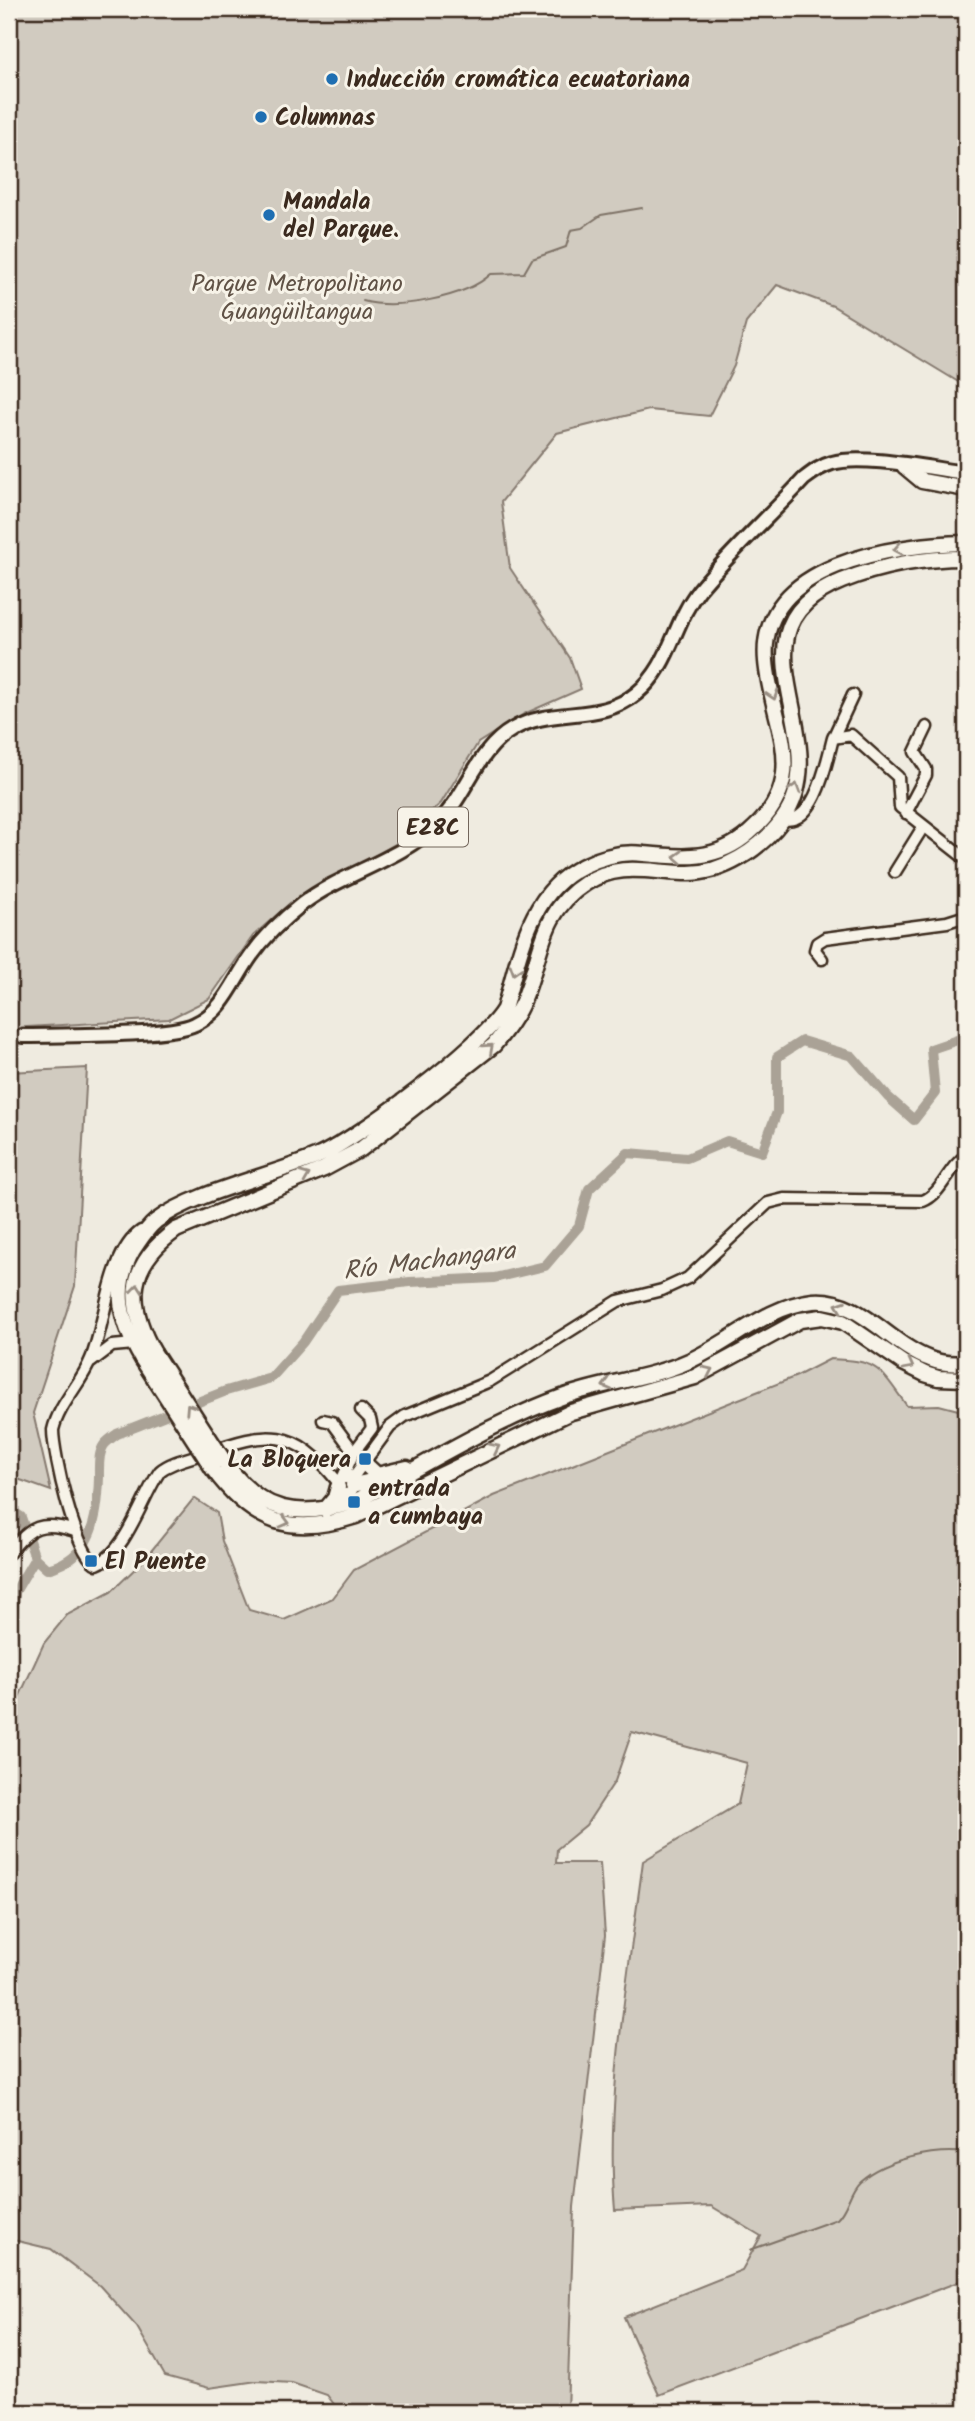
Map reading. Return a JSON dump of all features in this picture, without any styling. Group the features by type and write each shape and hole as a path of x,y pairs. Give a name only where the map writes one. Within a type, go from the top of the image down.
{"highway":[{"path":"904,466 922,481 966,489"},
{"path":"966,542 930,544 856,559 816,574 793,591 778,611 770,631 765,657 785,743 784,771 777,797 766,816 749,833 726,849 697,858 621,852 597,859 568,874 545,895 533,916 500,1015 465,1050 335,1147 182,1207 156,1222 127,1260 118,1289 121,1311 134,1344 148,1356 244,1506 263,1516 298,1525 331,1524 356,1516 571,1412 695,1377 800,1320 822,1317 843,1322 903,1363 925,1374 938,1378 966,1379"},
{"path":"148,1356 140,1325 135,1286 141,1266 155,1245 176,1230 324,1169 361,1149 494,1045 511,1023 523,1000 547,926 561,902 587,882 607,872 631,868 687,874 715,869 753,848 783,818 798,783 801,755 783,656 792,619 803,604 824,588 865,572 911,562 966,558"},
{"path":"219,1466 267,1503 296,1511 324,1511 354,1502 524,1412 564,1396 688,1361 771,1315 813,1301 832,1303 857,1313 928,1359 948,1364 966,1363"},
{"path":"324,1511 344,1483 374,1482 442,1456"},
{"path":"359,1457 377,1475 407,1468"}],"main road":[{"name":"E28C","path":"22,1034 166,1026 190,1021 212,1006 232,984 269,933 302,904 396,854 438,823 489,748 512,729 547,718 605,712 637,694 664,663 698,592 804,479 835,462 859,460 966,472"}],"street":[{"path":"783,818 796,820 811,801 823,778 833,738 853,695"},
{"path":"906,813 926,775 926,769 915,752 927,727"},
{"path":"833,738 850,734 856,737 900,781 898,803 906,813 966,859"},
{"path":"895,872 923,827"},
{"path":"822,959 815,950 817,943 825,938 947,922 966,916"},
{"path":"359,1457 405,1416 490,1381 618,1301 662,1290 688,1278 768,1203 785,1199 923,1201 934,1195 956,1163 966,1156"},
{"path":"156,1222 131,1240 120,1261 90,1362 53,1430 77,1534 94,1564 102,1563 134,1521 160,1471 244,1439 275,1438 300,1444 344,1483 373,1425 361,1410"},
{"path":"90,1362 112,1346 134,1344"},
{"path":"323,1420 331,1422 359,1457"},
{"path":"9,1553 19,1540 40,1525 58,1525 77,1534"}],"green space":[{"name":"Parque Metropolitano Guangüiltangua","path":"9,9 966,9 966,381 960,383 833,306 777,285 746,323 734,366 709,416 649,410 557,433 501,502 510,568 570,658 581,689 524,714 478,743 441,803 397,843 290,903 253,936 209,999 169,1019 9,1028"},
{"path":"87,1068 75,1286 33,1413 51,1491 9,1476 9,1072"},
{"path":"830,1359 869,1364 890,1382 907,1406 939,1405 966,1412 966,2279 659,2395 624,2317 742,2270 761,2236 711,2206 615,2210 613,2125 616,2080 643,1861 738,1804 747,1763 632,1732 615,1781 586,1825 557,1849 556,1863 600,1863 605,1935 574,2207 567,2412 340,2412 327,2395 292,2383 257,2381 209,2388 165,2376 137,2327 100,2286 51,2249 9,2239 9,1708 15,1706 44,1643 67,1615 111,1592 143,1561 194,1498 217,1513 222,1541 249,1610 284,1620 333,1598 354,1570 494,1496 797,1376"}],"waterway":[{"path":"363,301 394,304 430,300 465,290 491,274 524,273 532,259 566,247 571,230 582,228 601,215 642,208"},
{"name":"Río Machangara","path":"9,1660 15,1592 35,1558 47,1569 62,1564 74,1556 90,1534 97,1507 100,1456 105,1444 117,1434 226,1391 271,1378 303,1342 338,1290 410,1282 494,1278 545,1266 579,1226 589,1189 628,1153 687,1158 727,1141 762,1152 777,1112 777,1057 802,1041 852,1056 888,1097 914,1120 935,1093 931,1049 966,1037"},
{"path":"9,1509 21,1517 35,1558"},
{"path":"750,2250 837,2219 860,2181 870,2173 896,2161 925,2154 966,2153"}],"tunnel":[{"path":"9,1032 22,1032"}],"place":[{"name":"Inducción cromática ecuatoriana","path":"332,79"},
{"name":"Columnas","path":"261,117"},
{"name":"Mandala del Parque.","path":"269,215"},
{"name":"La Bloquera","path":"365,1459"},
{"name":"entrada a cumbaya","path":"354,1502"},
{"name":"El Puente","path":"91,1561"}]}
